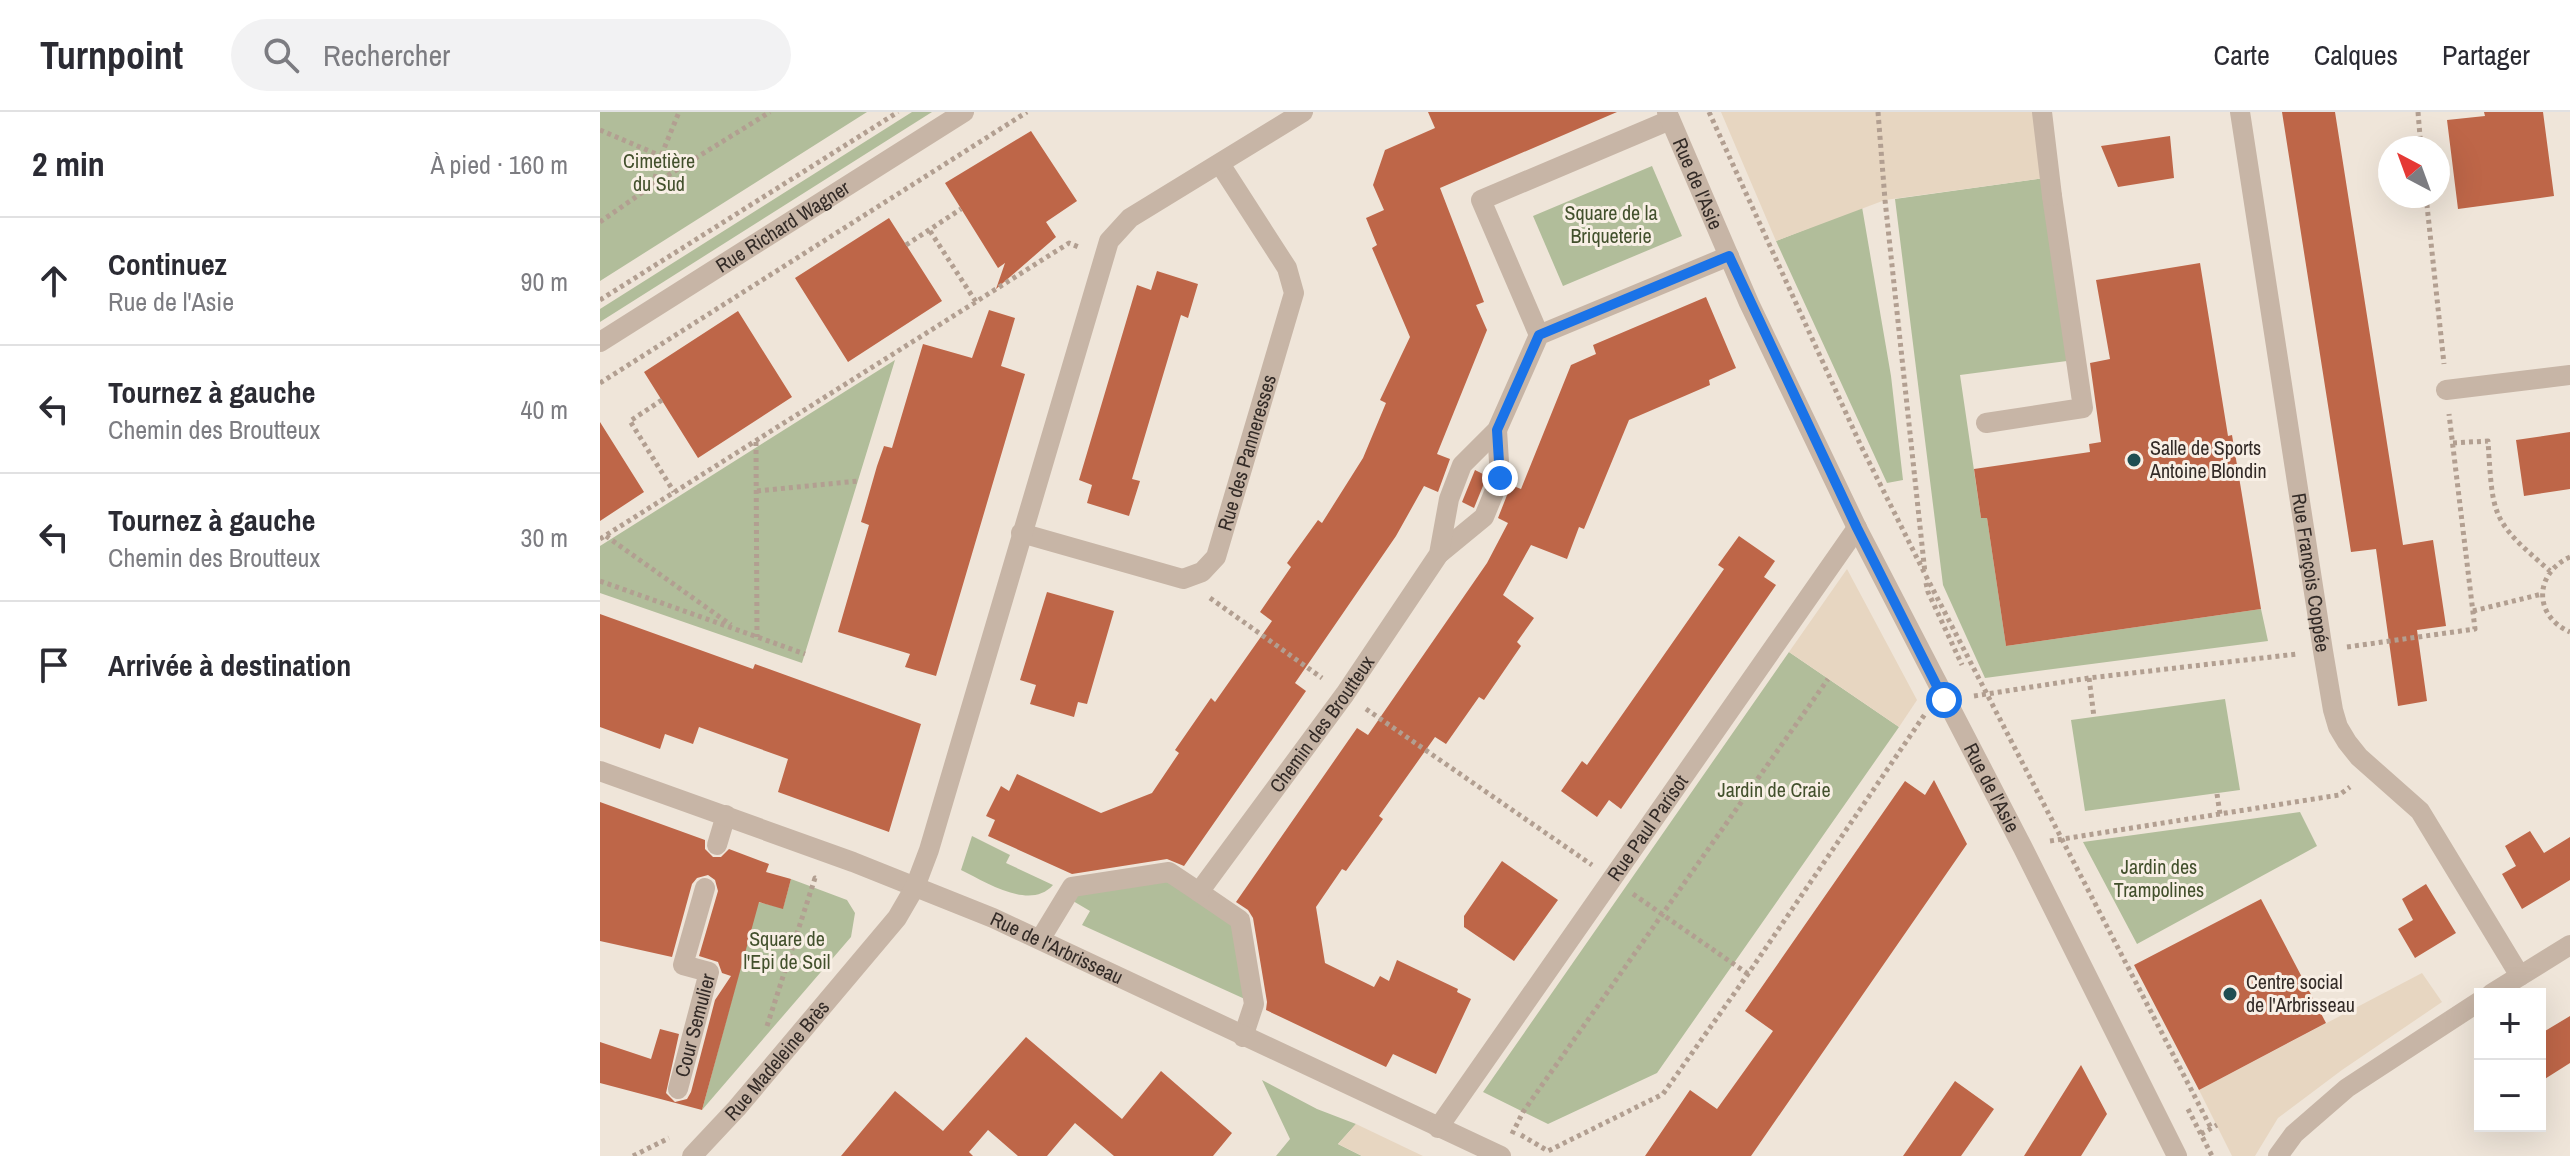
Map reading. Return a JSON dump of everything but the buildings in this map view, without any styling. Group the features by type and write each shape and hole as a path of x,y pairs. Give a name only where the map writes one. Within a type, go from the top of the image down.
{"street":[{"name":"Rue Richard Wagner","path":"600,342 964,112"},
{"path":"915,887 929,850 1109,241 1130,218 1303,112"},
{"path":"1986,423 2083,408 2042,112"},
{"name":"Rue François Coppée","path":"2240,112 2323,651 2338,727 2359,757 2420,811 2520,976"},
{"path":"1668,116 1481,200 1539,335 1729,256"},
{"name":"Rue de l'Asie","path":"1668,116 1729,256 1857,528 2023,848 2177,1156"},
{"name":"Rue des Panneresses","path":"1183,579 1202,572 1216,557 1294,293 1287,268 1220,164"},
{"name":"Chemin des Broutteux","path":"1439,554 1449,499 1462,465 1497,430 1539,335"},
{"path":"2446,390 2570,375"},
{"name":"Chemin des Broutteux","path":"1199,892 1345,694 1439,554 1484,517 1500,478 1497,430"},
{"name":"Rue Paul Parisot","path":"1438,1128 1857,528"},
{"path":"1021,533 1183,579"},
{"name":"Rue de l'Arbrisseau","path":"600,771 853,862 1041,938 1243,1037 1501,1156"},
{"path":"717,845 726,815"},
{"path":"1041,938 1072,887 1169,872 1240,920 1254,1004 1243,1037"},
{"name":"Rue Madeleine Brès","path":"692,1156 737,1108 897,918 915,887"},
{"name":"Cour Semulier","path":"678,1089 709,972 683,965 705,888"},
{"path":"2501,988 2570,945"},
{"path":"2278,1156 2294,1134 2335,1097 2474,1005"}],"path":[{"path":"653,185 679,112"},
{"path":"600,222 770,112"},
{"path":"600,300 898,112"},
{"path":"600,383 1027,112"},
{"path":"1709,112 1861,446 1987,695 2214,1126 2201,1134 2212,1156"},
{"path":"1878,112 1928,592 1965,670"},
{"path":"2418,112 2420,136"},
{"path":"600,130 661,156"},
{"path":"1513,1130 1548,1151 1663,1094 1930,706 1944,700 2089,678 2323,651 2475,629 2427,208"},
{"path":"906,245 961,209"},
{"path":"930,231 976,302"},
{"path":"739,630 603,537 1069,243 1103,255"},
{"path":"662,400 630,421 674,492"},
{"path":"756,441 757,637"},
{"path":"2453,443 2488,441 2492,502 2501,524 2519,545 2550,571"},
{"path":"757,491 858,481"},
{"path":"2570,557 2550,571 2542,594 2549,617 2570,632"},
{"path":"1183,579 1748,974"},
{"path":"600,581 805,654"},
{"path":"2473,611 2542,594"},
{"path":"2089,678 2094,717"},
{"path":"1501,1156 1513,1130 1828,679"},
{"path":"1971,683 1977,696"},
{"path":"2050,841 2339,795 2373,769"},
{"path":"2217,794 2220,814"},
{"path":"763,1039 815,878 844,889 853,862"},
{"path":"633,1156 671,1138"}],"green space":[{"name":"Cimetière du Sud","path":"600,112 867,112 600,281"},
{"path":"912,112 932,112 600,322 600,309"},
{"name":"Square de la Briqueterie","path":"1652,166 1682,236 1563,286 1533,216"},
{"path":"2045,178 2067,361 1960,375 1981,518 1987,518 2006,646 2261,609 2268,641 1985,678 1943,585 1895,199"},
{"path":"1862,207 1891,376 1903,480 1887,483 1776,241"},
{"path":"895,360 802,663 600,593 600,546"},
{"name":"Jardin de Craie","path":"1789,652 1899,727 1657,1073 1548,1124 1483,1092"},
{"path":"2225,699 2240,790 2085,811 2071,720"},
{"name":"Jardin des Trampolines","path":"2300,812 2317,846 2137,944 2083,842"},
{"path":"972,836 1010,855 1006,863 1053,885 1043,892 1020,895 961,870"},
{"path":"1164,878 1233,923 1247,1000 1082,925 1090,911 1073,901 1076,894"},
{"name":"Square de l'Epi de Soil","path":"791,879 847,900 855,913 851,937 702,1110 758,902 783,908"},
{"path":"1262,1080 1317,1109 1356,1124 1338,1144 1362,1156 1276,1156 1290,1139"}],"shaded area":[{"path":"1721,112 2034,112 2045,178 1885,200 1776,241"},
{"path":"1847,569 1917,700 1899,727 1789,652"},
{"path":"2422,973 2442,1002 2278,1118 2255,1156 2232,1156 2199,1090"},
{"path":"1356,1124 1423,1156 1362,1156 1338,1144"}],"place":[{"name":"Salle de Sports Antoine Blondin","path":"2134,460"},
{"name":"Centre social de l'Arbrisseau","path":"2230,994"}],"route":[{"path":"1500,478 1497,430 1539,335 1729,256 1857,528 1944,700"}]}
